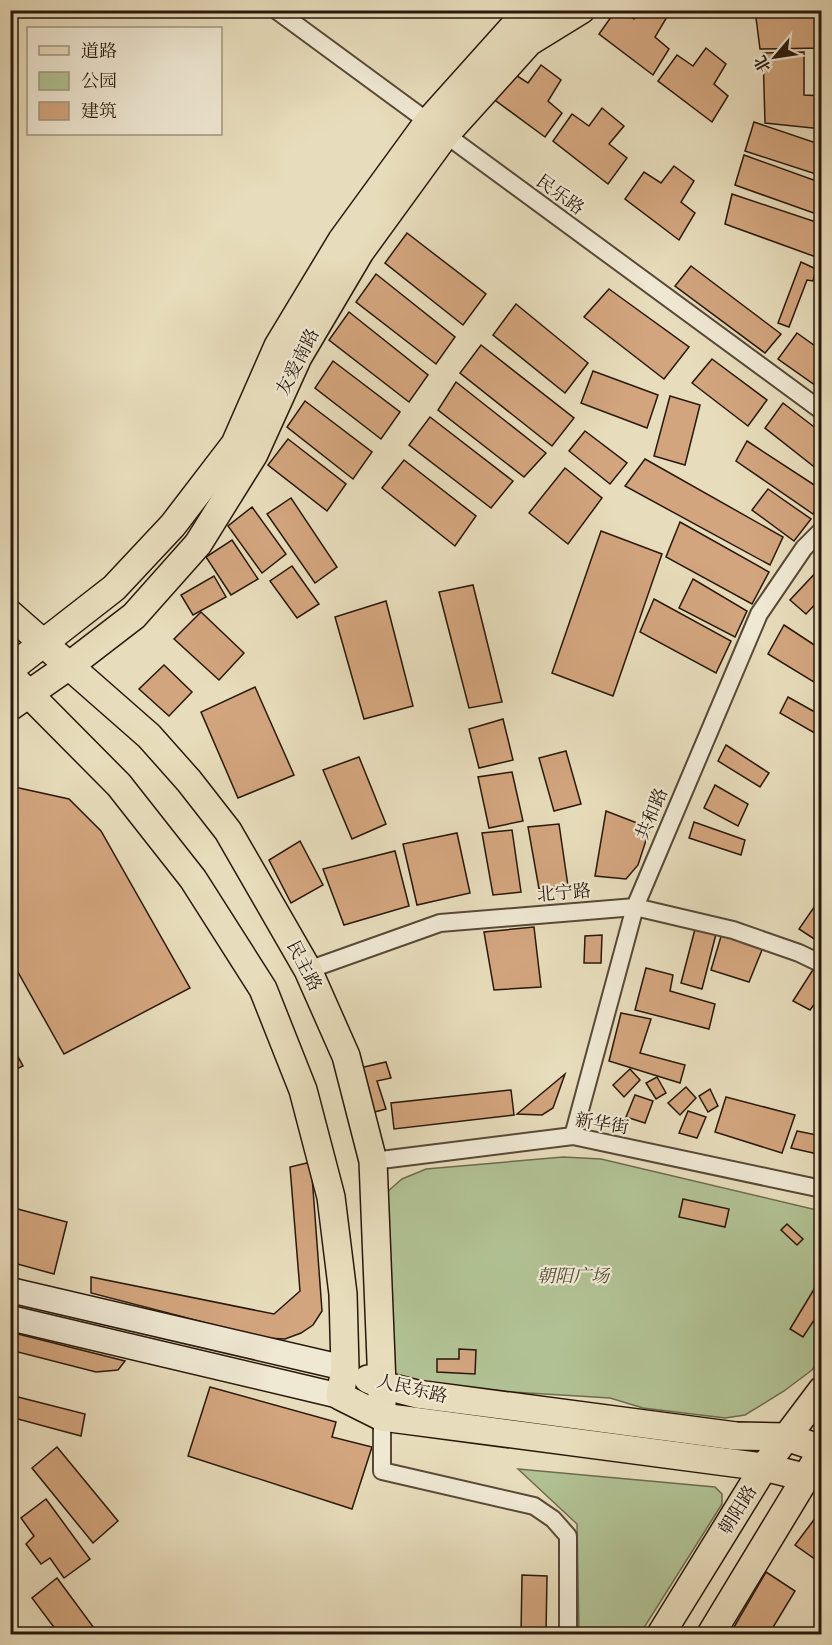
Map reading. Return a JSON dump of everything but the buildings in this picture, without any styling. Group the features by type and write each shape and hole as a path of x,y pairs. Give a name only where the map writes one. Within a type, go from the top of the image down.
{"main road":[{"name":"友爱南路","path":"10,669 114,588 173,525 235,444 278,346 342,240 436,128 515,25 538,10"},
{"name":"友爱南路","path":"17,691 69,666 134,616 198,544 254,454 298,357 436,128 529,42 580,10"},
{"name":"民主路","path":"10,615 149,736 189,781 228,831 308,970 346,1056 373,1161 382,1417"},
{"path":"17,691 119,785 185,870 263,989 303,1090 331,1197 343,1294 345,1368 340,1396"},
{"name":"人民东路","path":"10,1290 345,1368 382,1385 417,1394 736,1436 786,1437 822,1451"},
{"name":"人民东路","path":"10,1318 340,1396 382,1417 764,1467 813,1480"},
{"name":"朝阳路","path":"661,1635 764,1467 822,1390"},
{"path":"711,1635 813,1480 822,1451"}],"street":[{"name":"民乐路","path":"276,10 822,411"},
{"name":"共和路","path":"573,1136 635,907 759,614 804,548 822,530"},
{"name":"北宁路","path":"308,970 440,923 635,907 733,930 799,953 822,964"},
{"name":"新华街","path":"373,1161 573,1136 822,1189"},
{"path":"382,1417 382,1471 534,1506 553,1519 568,1536 568,1635"}],"green space":[{"name":"朝阳广场","path":"563,1157 601,1159 821,1211 821,1358 812,1370 784,1391 745,1415 725,1418 643,1408 610,1398 413,1386 395,1374 387,1192 402,1179 426,1169"},
{"path":"518,1469 715,1487 722,1494 722,1504 640,1634 579,1634 577,1524"}]}
